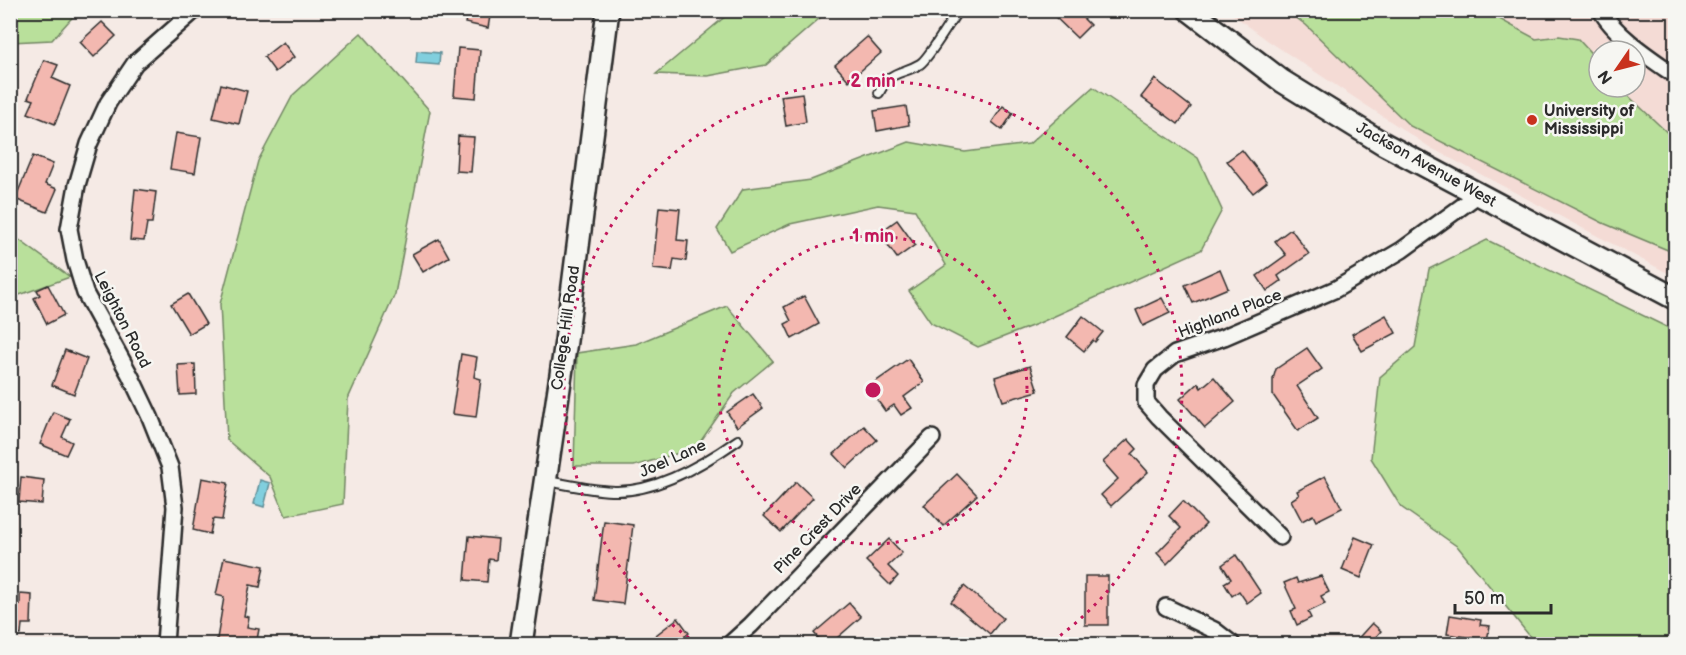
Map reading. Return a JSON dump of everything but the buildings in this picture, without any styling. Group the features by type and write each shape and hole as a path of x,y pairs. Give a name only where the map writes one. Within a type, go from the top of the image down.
{"street":[{"name":"Leighton Road","path":"165,645 175,507 170,467 130,375 85,293 69,229 77,185 89,144 108,103 135,63 195,10"},
{"name":"College Hill Road","path":"521,645 566,341 608,10"},
{"name":"Jackson Avenue West","path":"1189,10 1282,81 1384,144 1676,299"},
{"path":"1601,10 1604,16 1633,45 1676,76"},
{"name":"Highland Place","path":"1280,537 1159,417 1146,402 1146,385 1155,370 1175,354 1241,331 1336,289 1402,250 1479,194"},
{"name":"Pine Crest Drive","path":"730,645 932,438"},
{"path":"1166,607 1214,630 1232,645"}],"lane":[{"path":"879,93 891,76 921,64 958,10"},
{"name":"Joel Lane","path":"544,480 614,491 641,489 683,473 714,457 738,440"}],"shaded area":[{"name":"University of Mississippi","path":"1228,11 1675,11 1675,277 1431,148 1267,40"}],"green space":[{"path":"11,10 78,11 52,40 11,42"},
{"path":"733,10 828,11 766,65 708,76 656,74"},
{"name":"University of Mississippi","path":"1287,11 1491,11 1501,20 1536,39 1559,36 1578,39 1587,49 1587,99 1632,99 1675,140 1675,253 1603,223 1410,126 1306,25"},
{"path":"361,33 430,111 395,294 348,399 343,504 286,516 270,477 227,440 220,304 258,161 293,95"},
{"path":"1093,87 1198,158 1222,210 1201,250 1037,324 978,347 931,323 909,291 946,265 915,210 878,205 790,224 730,251 717,229 743,189 811,180 909,142 965,152 1029,144"},
{"path":"11,234 70,277 11,298"},
{"path":"1487,240 1675,331 1675,644 1536,644 1458,547 1401,507 1371,458 1380,377 1415,347 1429,269"},
{"path":"727,306 773,361 734,393 696,448 634,466 574,466 577,353 636,344"}],"water":[{"path":"417,51 440,53 439,65 416,63"},
{"path":"260,480 270,483 264,507 254,504"}],"place":[{"name":"University of Mississippi","path":"1532,120"}]}
